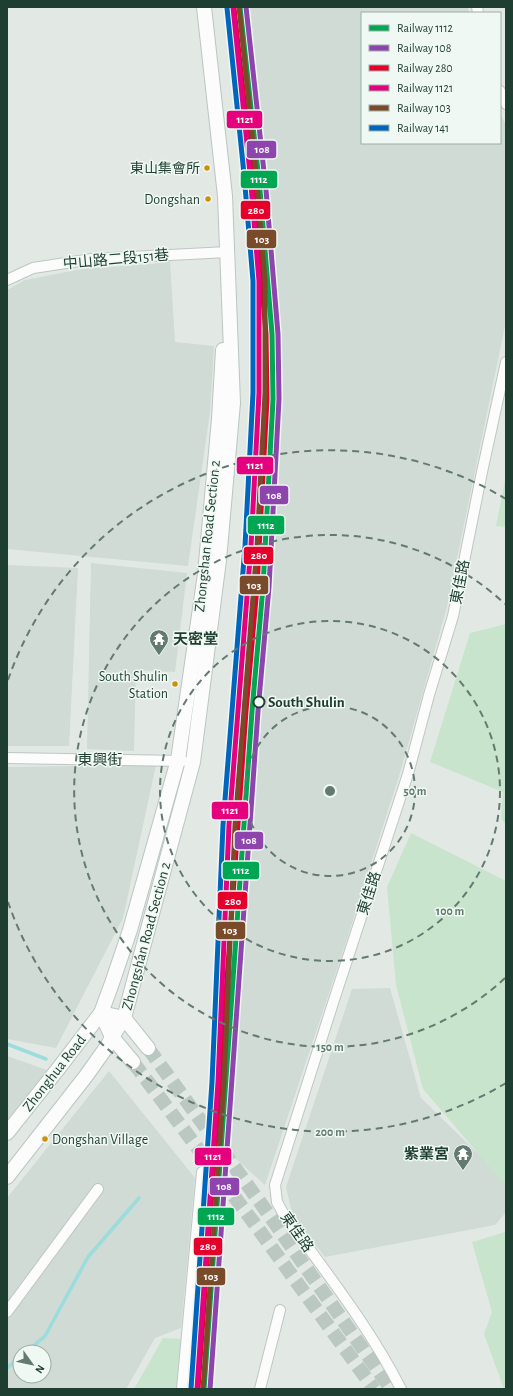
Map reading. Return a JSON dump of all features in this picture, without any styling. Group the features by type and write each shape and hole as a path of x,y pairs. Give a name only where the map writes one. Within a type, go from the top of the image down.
{"main road":[{"name":"Zhongshan Road Section 2","path":"112,1037 124,1018 193,762 218,560 233,403 225,196 204,7"},
{"name":"Zhongshan Road Section 2","path":"112,1037 101,1013 130,930 178,760 205,566 219,419 228,252"},
{"path":"101,1013 124,1018 148,1048"},
{"name":"Zhonghua Road","path":"7,1133 101,1013"},
{"path":"112,1037 133,1062"},
{"name":"Zhonghua Road","path":"7,1176 86,1076 112,1037"}],"street":[{"path":"501,93 506,104"},
{"name":"中山路二段151巷","path":"7,280 34,268 92,260 228,252"},
{"name":"東佳路","path":"401,1389 392,1371 367,1331 283,1214 277,1202 275,1186 408,774 429,695 453,616 480,480 506,362"},
{"name":"東興街","path":"7,758 178,760 193,762"},
{"path":"182,1389 202,1172"},
{"path":"7,1312 98,1189"},
{"path":"260,1389 280,1310"}],"shaded area":[{"path":"250,7 468,7 469,12 361,12 361,144 501,144 501,115 506,125 506,321 447,607 400,773 346,942 265,1185 224,1148 279,415 276,306 264,185"},
{"path":"170,261 175,342 214,346 210,412 188,566 7,549 7,290 25,280 82,269 152,264"},
{"path":"91,563 187,573 175,672 136,670 134,751 87,749"},
{"path":"7,565 78,568 69,746 7,746"},
{"path":"156,765 123,918 56,1048 7,1039 7,767"},
{"path":"390,988 421,1098 506,1181 506,1212 495,1225 325,1257 293,1217 286,1187 352,989"},
{"path":"7,1056 47,1070 7,1120"},
{"path":"109,1071 195,1178 181,1328 155,1338 126,1389 7,1389 7,1198"}],"green space":[{"path":"506,475 506,527 496,526"},
{"path":"506,624 506,824 501,819 503,792 430,762 470,633"},
{"path":"411,833 506,881 506,1186 423,1089 396,985 387,887"},
{"path":"506,1231 506,1389 504,1389 484,1334 492,1312 472,1242"},
{"path":"163,1338 183,1339 178,1389 134,1389"}],"waterway":[{"path":"7,1044 46,1059"},
{"path":"36,1344 45,1336 88,1257 139,1198"},
{"path":"7,1368 12,1364"}],"tunnel":[{"path":"148,1048 267,1212 391,1389"},
{"path":"133,1062 254,1223 374,1389"}],"rail line":[{"name":"1121","path":"197,1389 218,1082 229,825 251,546 259,393 259,281 250,173 233,7"},
{"name":"103","path":"203,1389 224,1082 235,825 257,546 265,393 265,281 256,172 239,7"},
{"name":"1112","path":"204,1389 252,711 263,587 273,399 272,334 260,190 240,7"},
{"name":"108","path":"210,1389 258,711 269,587 279,399 278,334 266,190 246,7"},
{"name":"141","path":"191,1389 212,1082 223,825 245,546 253,393 253,281 227,8"},
{"name":"280","path":"198,1389 246,711 257,587 267,399 266,334 254,191 234,8"}],"place":[{"name":"東山集會所","path":"207,168"},
{"name":"Dongshan","path":"208,199"},
{"name":"天密堂","path":"159,656"},
{"name":"South Shulin Station","path":"175,684"},
{"name":"South Shulin","path":"259,702"},
{"name":"Dongshan Village","path":"45,1139"},
{"name":"紫業宮","path":"463,1171"}]}
